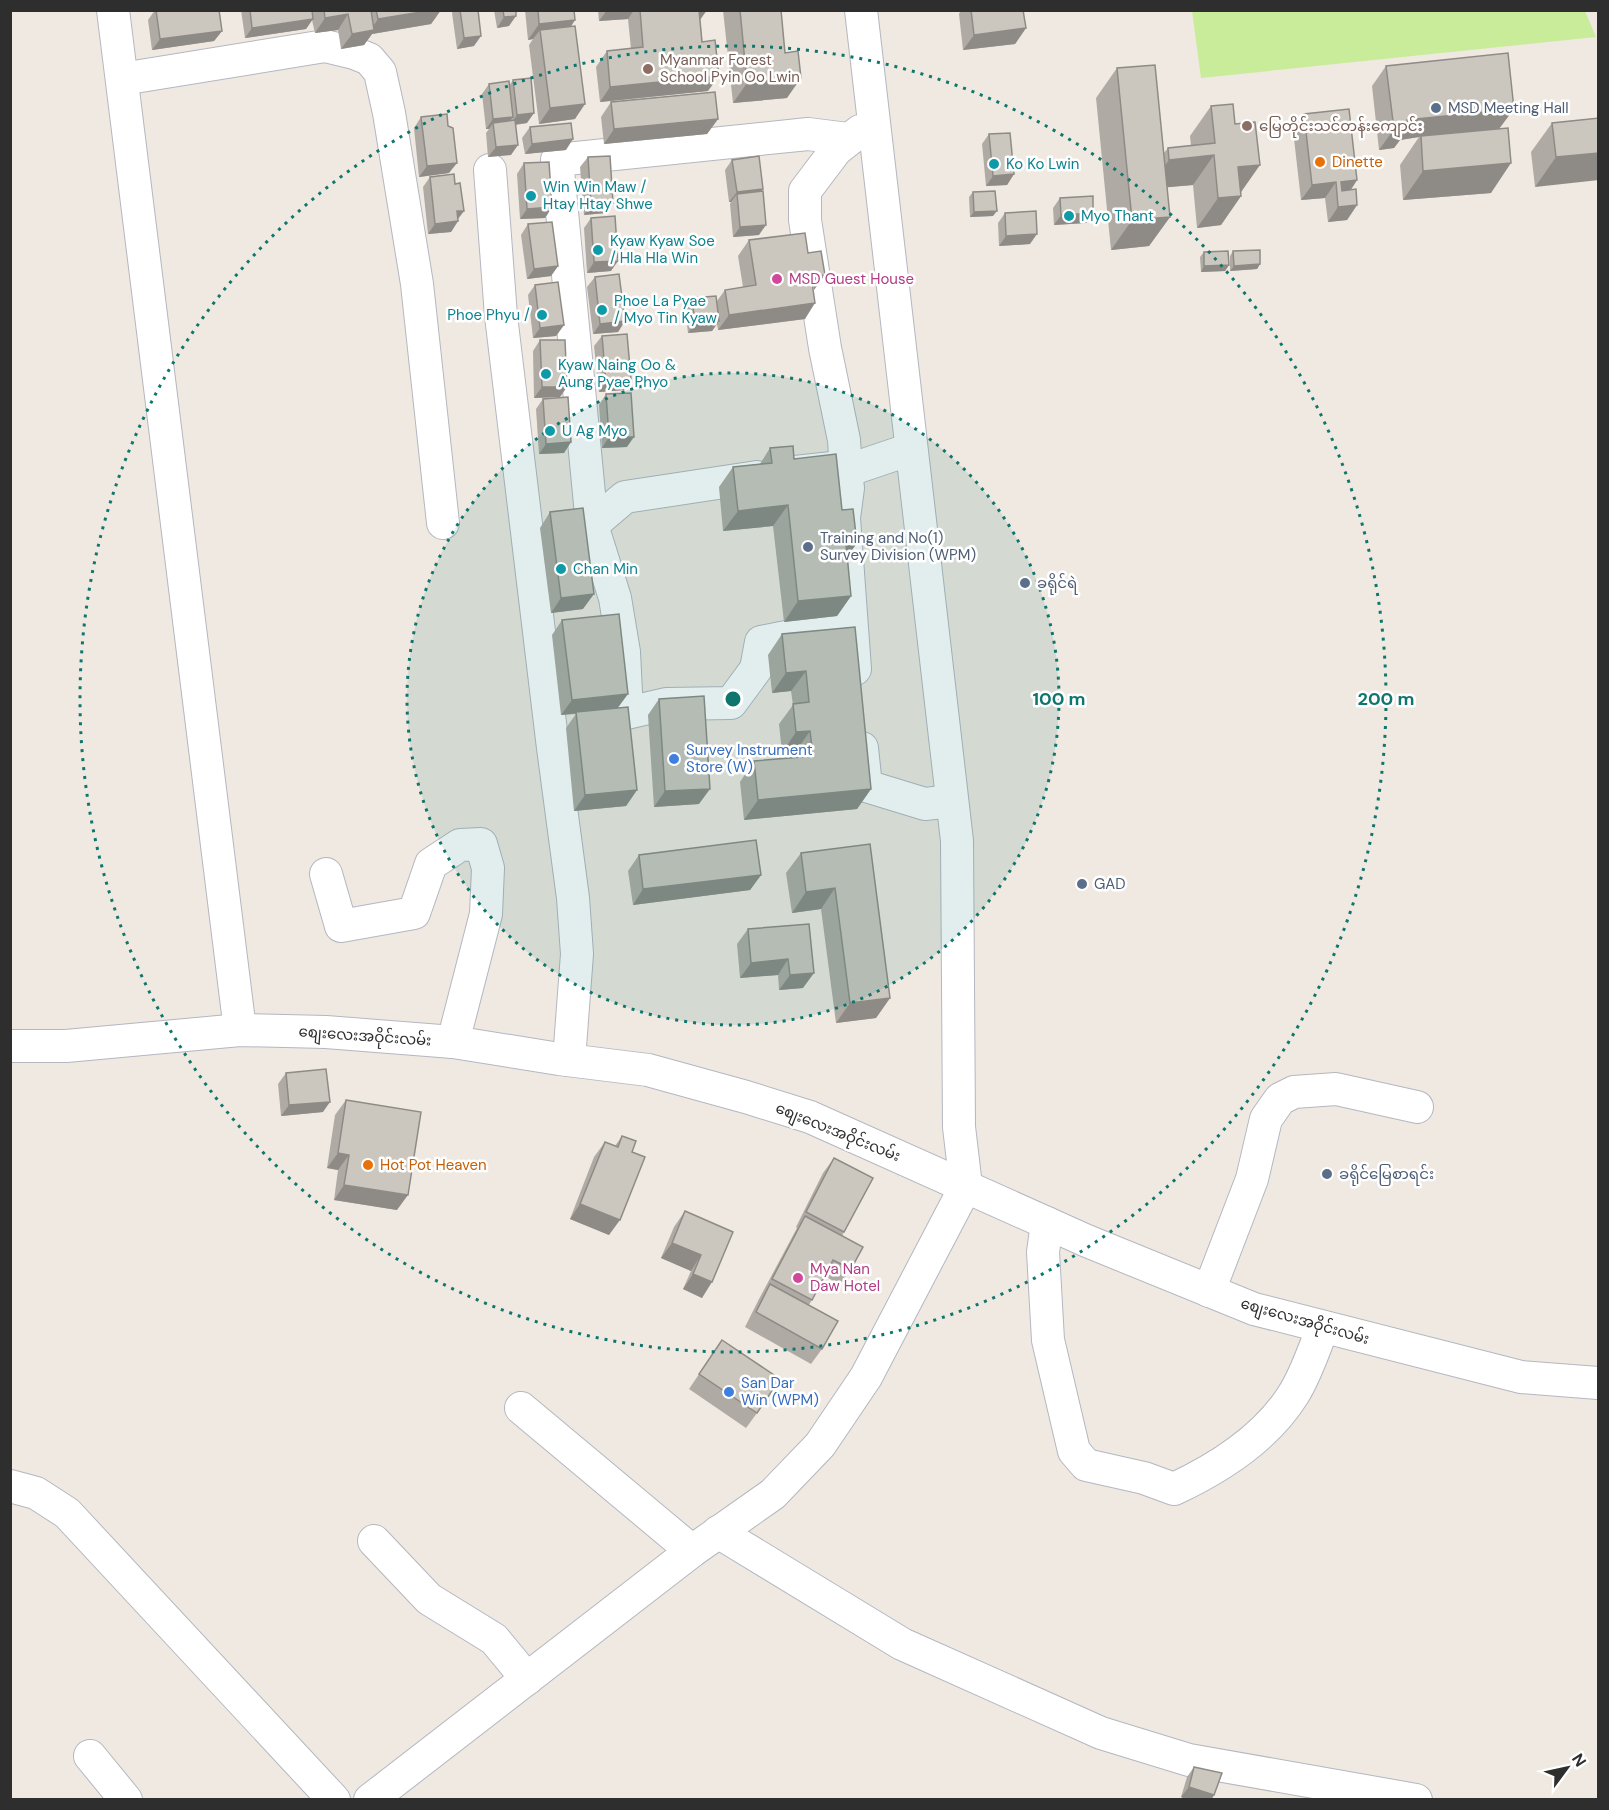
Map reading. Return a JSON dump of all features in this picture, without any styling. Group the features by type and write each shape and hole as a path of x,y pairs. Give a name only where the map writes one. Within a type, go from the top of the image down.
{"street":[{"path":"113,10 240,1030"},
{"path":"370,1800 692,1551 773,1494 820,1445 866,1377 966,1186 959,1127 957,841 861,10"},
{"path":"122,78 325,46 369,59 380,72 417,284 443,523"},
{"path":"875,121 836,150 805,191 805,220 825,348 844,440 848,488 844,518 866,786 925,804 952,801"},
{"path":"848,139 808,134 557,160 592,525 615,598 624,652 627,713 666,704 731,703 756,669 760,642 851,624"},
{"path":"490,170 501,316 573,898 577,954 569,1060"},
{"path":"592,525 625,497 832,468 846,471 911,449"},
{"path":"326,874 341,926 414,913 431,864 460,845 481,844 488,868 486,914 453,1042"},
{"name":"စျေးလေးအဝိုင်းလမ်း","path":"10,1046 66,1046 240,1030 326,1032 453,1042 648,1070 810,1117 1047,1223 1254,1309 1521,1377 1599,1383"},
{"path":"1209,1291 1252,1179 1266,1119 1280,1099 1294,1092 1336,1089 1417,1107"},
{"path":"1047,1223 1043,1252 1048,1340 1074,1451 1086,1465 1144,1478 1174,1489 1201,1476 1261,1434 1293,1395 1323,1327"},
{"path":"521,1408 692,1551"},
{"path":"10,1486 36,1493 68,1513 334,1800"},
{"path":"718,1532 902,1644 1101,1733 1189,1760 1416,1800"},
{"path":"374,1541 429,1599 494,1639 527,1679"},
{"path":"90,1756 126,1800"}],"green space":[{"path":"1192,11 1585,11 1596,37 1201,78"}],"building":[{"path":"156,10 219,10 222,31 160,39"},
{"path":"250,10 312,10 313,19 252,28"},
{"path":"324,10 371,10 374,30 352,34 348,14 325,18"},
{"path":"376,10 433,10 378,19"},
{"path":"460,10 478,10 481,36 464,38"},
{"path":"503,10 516,10 516,16 504,17"},
{"path":"538,10 574,10 575,20 539,24"},
{"path":"640,10 699,10 702,42 715,40 719,76 610,87 607,51 643,47"},
{"path":"740,10 781,10 785,53 798,51 801,78 747,83"},
{"path":"971,10 1023,10 1026,28 974,35"},
{"path":"575,26 585,104 550,108 540,30"},
{"path":"1508,53 1514,109 1407,120 1408,128 1394,129 1386,66"},
{"path":"1155,65 1170,217 1132,220 1117,68"},
{"path":"531,78 534,113 517,115 513,80"},
{"path":"509,81 513,117 493,119 489,84"},
{"path":"715,92 718,119 614,129 611,102"},
{"path":"1233,104 1235,124 1255,122 1260,165 1238,167 1241,196 1218,198 1214,155 1169,160 1168,148 1215,143 1211,106"},
{"path":"1349,109 1357,180 1341,182 1342,191 1356,189 1357,205 1338,207 1336,182 1312,185 1304,114"},
{"path":"447,114 448,126 453,128 457,163 427,166 421,117"},
{"path":"1599,118 1599,153 1556,157 1552,123"},
{"path":"515,120 518,145 496,147 493,123"},
{"path":"571,123 573,139 532,144 530,127"},
{"path":"1508,128 1511,163 1423,171 1421,136"},
{"path":"1010,133 1014,174 993,176 989,134"},
{"path":"610,156 613,203 591,204 588,157"},
{"path":"759,156 763,189 737,192 732,160"},
{"path":"549,162 552,207 527,209 524,163"},
{"path":"454,174 455,184 460,183 464,211 457,211 458,221 435,224 430,177"},
{"path":"763,191 766,225 740,227 737,194"},
{"path":"995,191 997,211 974,212 973,192"},
{"path":"1093,196 1093,213 1061,215 1060,198"},
{"path":"1036,211 1037,234 1006,236 1005,213"},
{"path":"615,216 618,261 594,262 591,218"},
{"path":"552,222 558,266 534,269 528,224"},
{"name":"MSD Guest House","path":"805,233 808,253 821,251 825,275 811,276 815,303 729,315 725,290 756,285 749,240"},
{"path":"1260,250 1260,264 1234,266 1233,251"},
{"path":"1228,251 1229,265 1204,266 1204,252"},
{"path":"619,274 625,321 600,324 595,277"},
{"path":"558,282 564,325 540,328 535,285"},
{"path":"716,296 719,321 695,323 692,298"},
{"path":"627,334 631,379 606,382 602,336"},
{"path":"540,340 565,340 567,387 542,387"},
{"path":"631,393 634,437 609,437 606,394"},
{"path":"568,397 571,442 546,444 543,399"},
{"name":"Training and No(1) Survey Division (WPM)","path":"793,446 794,459 836,454 842,510 853,509 857,543 846,544 851,596 798,601 788,505 738,511 733,467 772,463 770,448"},
{"path":"583,508 594,594 561,598 550,512"},
{"path":"619,614 628,694 572,700 562,620"},
{"path":"855,627 871,789 758,800 754,761 813,756 810,731 796,732 793,704 809,702 806,671 786,673 782,634"},
{"name":"Survey Instrument Store (W)","path":"704,696 710,789 665,791 659,699"},
{"path":"628,707 637,790 585,795 576,712"},
{"path":"756,840 761,875 643,889 639,855"},
{"path":"870,844 890,998 850,1003 835,888 806,892 801,853"},
{"path":"809,924 814,973 790,975 788,959 751,963 748,929"},
{"path":"326,1069 330,1102 289,1105 286,1073"},
{"path":"346,1100 421,1112 408,1195 344,1185 349,1155 338,1153"},
{"path":"622,1136 636,1141 632,1152 645,1157 620,1220 580,1204 605,1142 618,1147"},
{"path":"834,1158 873,1178 844,1232 806,1212"},
{"path":"685,1211 733,1232 712,1282 693,1274 701,1255 672,1243"},
{"path":"805,1216 863,1247 851,1269 833,1260 812,1300 772,1279"},
{"path":"770,1284 838,1321 822,1349 756,1312"},
{"path":"722,1340 780,1379 757,1413 699,1374"},
{"path":"1194,1767 1222,1773 1214,1795 1189,1787"}],"place":[{"name":"Myanmar Forest School Pyin Oo Lwin","path":"648,69"},
{"name":"MSD Meeting Hall","path":"1436,108"},
{"name":"မြေတိုင်းသင်တန်းကျောင်း","path":"1247,126"},
{"name":"Dinette","path":"1320,162"},
{"name":"Ko Ko Lwin","path":"994,164"},
{"name":"Win Win Maw / Htay Htay Shwe","path":"531,196"},
{"name":"Myo Thant","path":"1069,216"},
{"name":"Kyaw Kyaw Soe / Hla Hla Win","path":"598,250"},
{"name":"MSD Guest House","path":"777,279"},
{"name":"Phoe La Pyae / Myo Tin Kyaw","path":"602,310"},
{"name":"Phoe Phyu /","path":"542,315"},
{"name":"Kyaw Naing Oo & Aung Pyae Phyo","path":"546,374"},
{"name":"U Ag Myo","path":"550,431"},
{"name":"Training and No(1) Survey Division (WPM)","path":"808,547"},
{"name":"Chan Min","path":"561,569"},
{"name":"ခရိုင်ရဲ","path":"1025,583"},
{"name":"Survey Instrument Store (W)","path":"674,759"},
{"name":"GAD","path":"1082,884"},
{"name":"Hot Pot Heaven","path":"368,1165"},
{"name":"ခရိုင်မြေစာရင်း","path":"1327,1174"},
{"name":"Mya Nan Daw Hotel","path":"798,1278"},
{"name":"San Dar Win (WPM)","path":"729,1392"}]}
